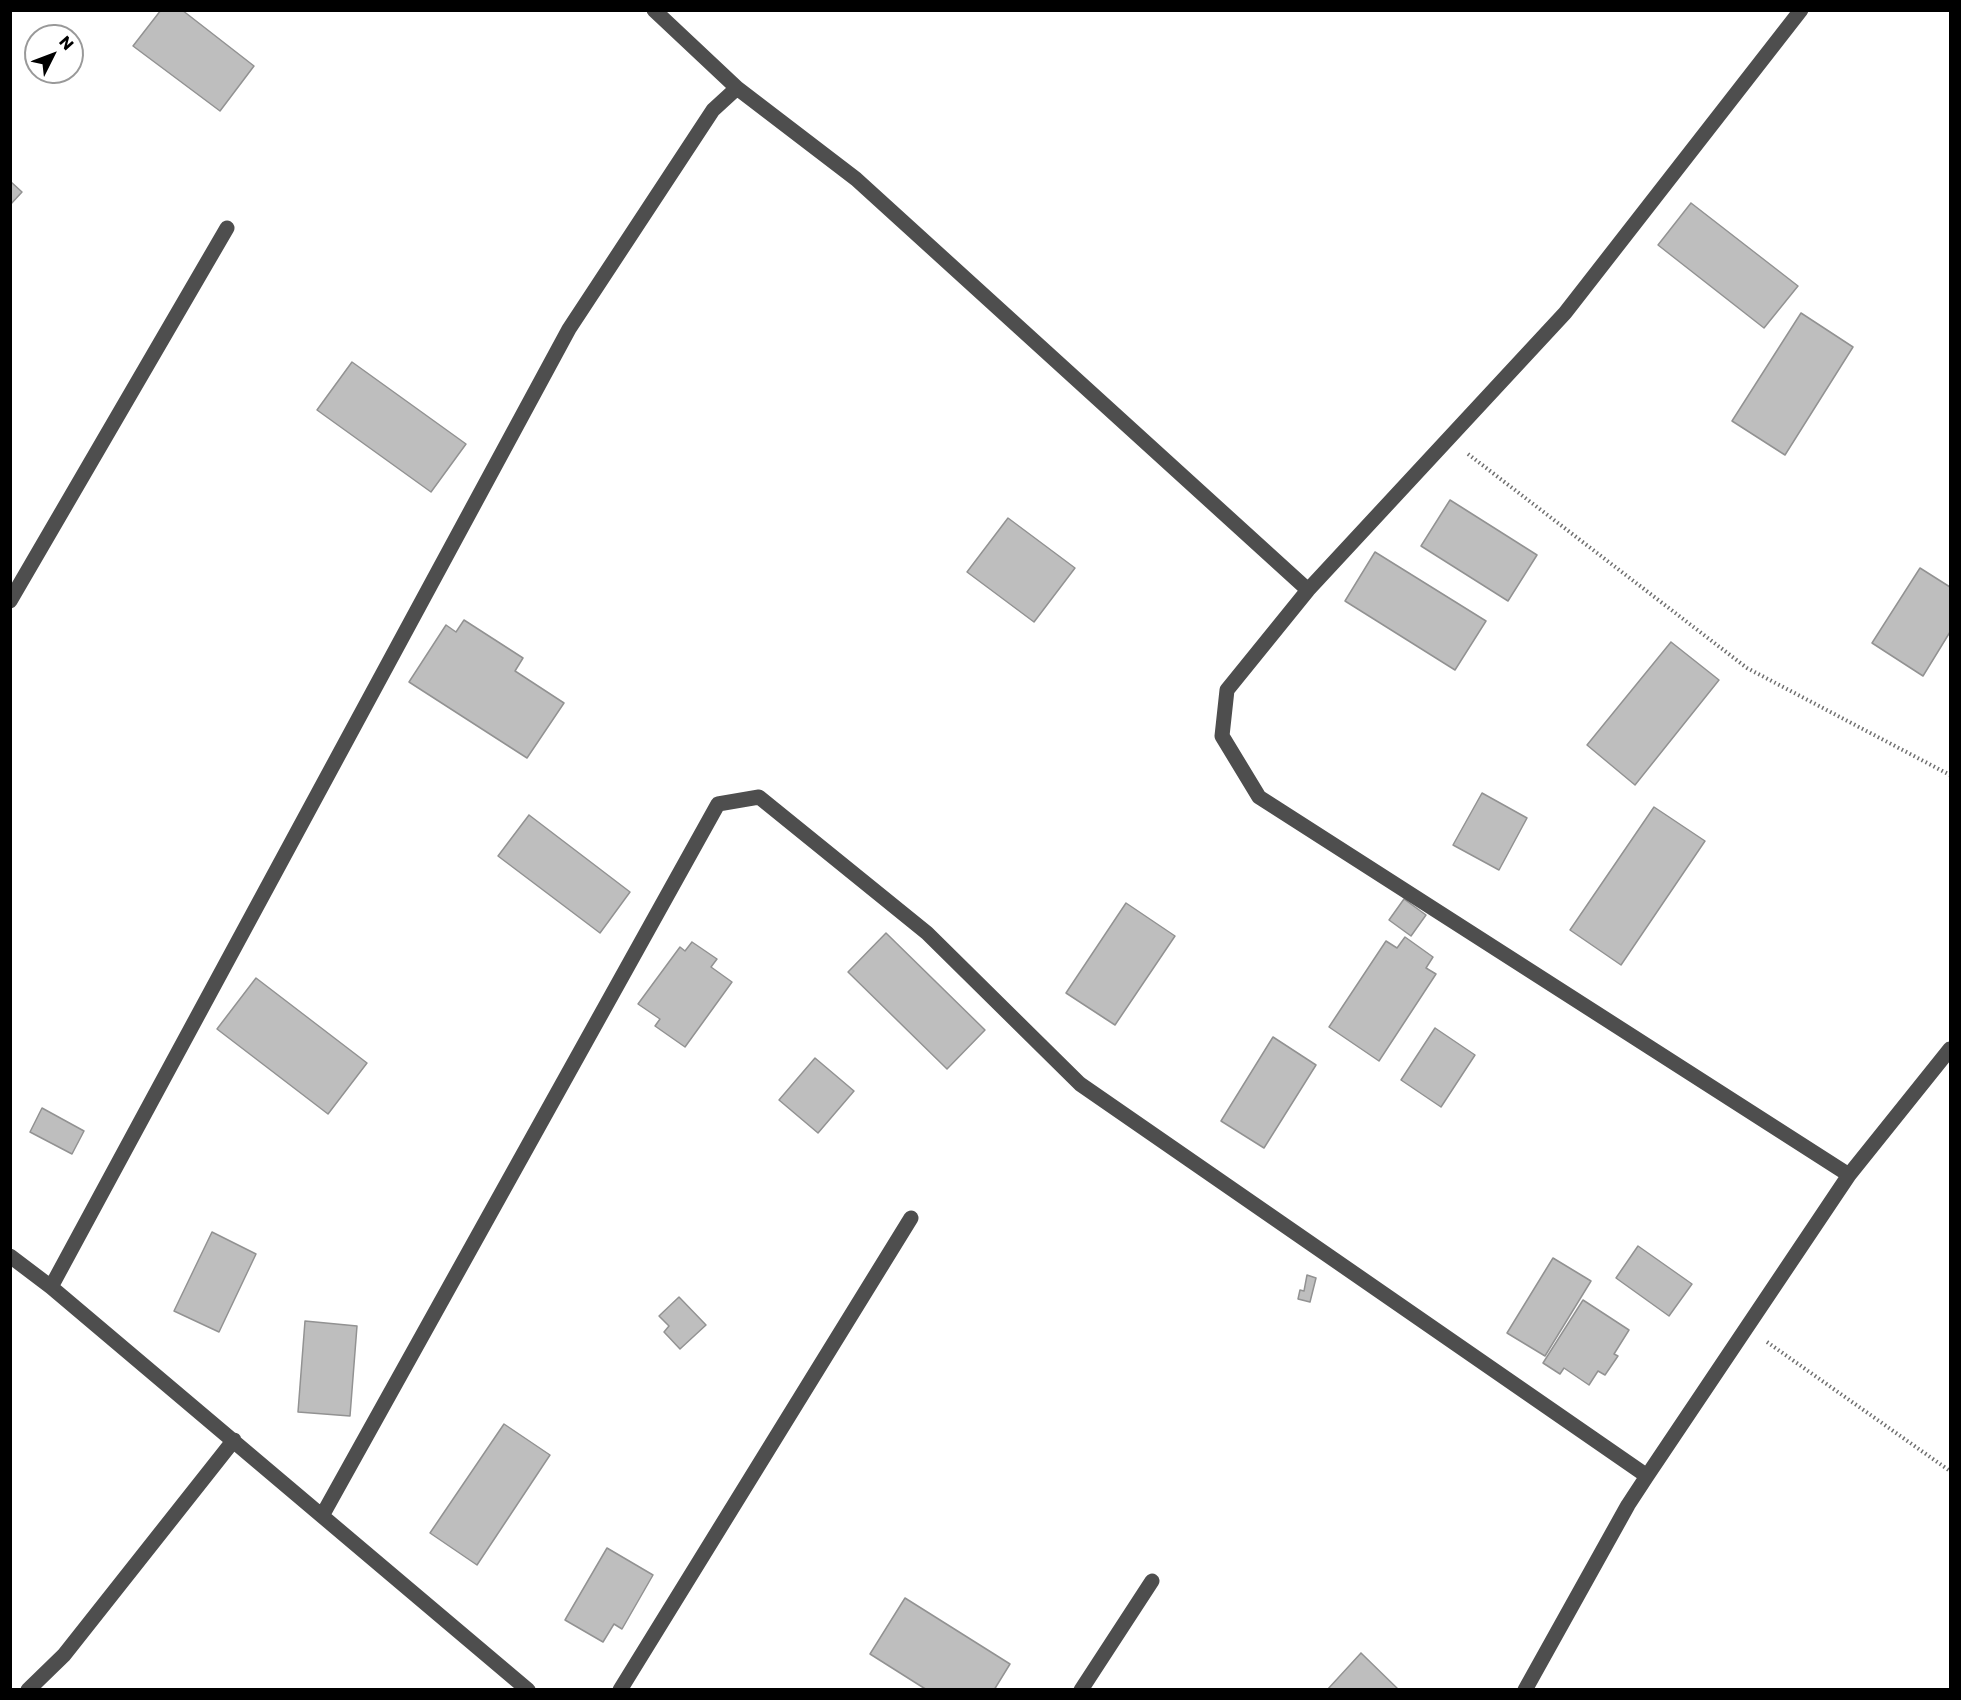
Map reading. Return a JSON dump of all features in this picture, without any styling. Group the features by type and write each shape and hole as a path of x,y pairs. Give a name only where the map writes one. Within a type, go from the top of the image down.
{"street":[{"path":"654,10 737,88 856,179 1308,590"},
{"path":"1801,10 1565,313 1308,590 1227,690 1221,736 1258,797 1849,1174"},
{"path":"51,1287 569,329 713,111 737,88"},
{"path":"10,601 227,228"},
{"path":"323,1514 718,804 759,797 927,933 1080,1084 1647,1476"},
{"path":"1526,1689 1628,1505 1647,1476 1849,1174 1950,1049"},
{"path":"620,1689 911,1218"},
{"path":"10,1256 51,1287 323,1514 528,1689"},
{"path":"28,1689 64,1654 234,1440"},
{"path":"1081,1689 1152,1581"}],"path":[{"path":"1448,438 1747,668 1950,775"},
{"path":"1747,1328 1950,1471"}],"building":[{"path":"161,10 182,10 254,66 220,111 133,46"},
{"path":"10,181 22,192 10,205"},
{"path":"1691,203 1798,286 1764,328 1658,245"},
{"path":"1801,313 1853,347 1785,455 1732,421"},
{"path":"352,362 466,444 431,492 317,410"},
{"path":"1450,500 1537,555 1508,601 1421,546"},
{"path":"1008,518 1075,568 1034,622 967,572"},
{"path":"1375,552 1486,621 1455,670 1345,601"},
{"path":"1920,568 1950,587 1950,632 1923,676 1872,643"},
{"path":"464,620 523,658 515,671 564,703 527,758 409,682 446,625 456,632"},
{"path":"1671,642 1719,680 1635,785 1587,745"},
{"path":"1482,793 1527,818 1499,870 1453,845"},
{"path":"1654,807 1705,841 1621,965 1570,930"},
{"path":"529,815 630,892 600,933 498,856"},
{"path":"1404,899 1426,915 1411,936 1389,920"},
{"path":"1126,903 1175,936 1115,1025 1066,993"},
{"path":"886,933 985,1030 947,1069 848,972"},
{"path":"1405,937 1433,957 1426,968 1436,974 1379,1061 1329,1027 1386,941 1397,948"},
{"path":"692,942 717,959 711,967 732,982 685,1047 655,1026 660,1019 638,1004 680,947 685,951"},
{"path":"256,978 367,1063 328,1114 217,1029"},
{"path":"1435,1028 1475,1055 1441,1107 1401,1080"},
{"path":"1273,1037 1316,1065 1264,1148 1221,1121"},
{"path":"815,1058 854,1091 818,1133 779,1100"},
{"path":"42,1108 84,1131 72,1154 30,1132"},
{"path":"212,1232 256,1254 219,1332 174,1311"},
{"path":"1638,1246 1692,1284 1669,1316 1616,1278"},
{"path":"1553,1258 1591,1281 1545,1356 1507,1333"},
{"path":"1307,1275 1316,1278 1310,1302 1298,1299 1300,1290 1304,1291"},
{"path":"679,1297 706,1325 680,1349 664,1332 669,1326 659,1316"},
{"path":"1583,1300 1629,1330 1614,1354 1618,1356 1605,1375 1598,1371 1589,1385 1564,1368 1560,1374 1543,1363"},
{"path":"305,1321 357,1326 350,1416 298,1412"},
{"path":"504,1424 550,1455 477,1565 430,1533"},
{"path":"607,1548 653,1575 622,1629 614,1624 603,1642 565,1620"},
{"path":"905,1598 1010,1664 994,1690 927,1690 870,1654"},
{"path":"1361,1653 1399,1690 1327,1690"}]}
